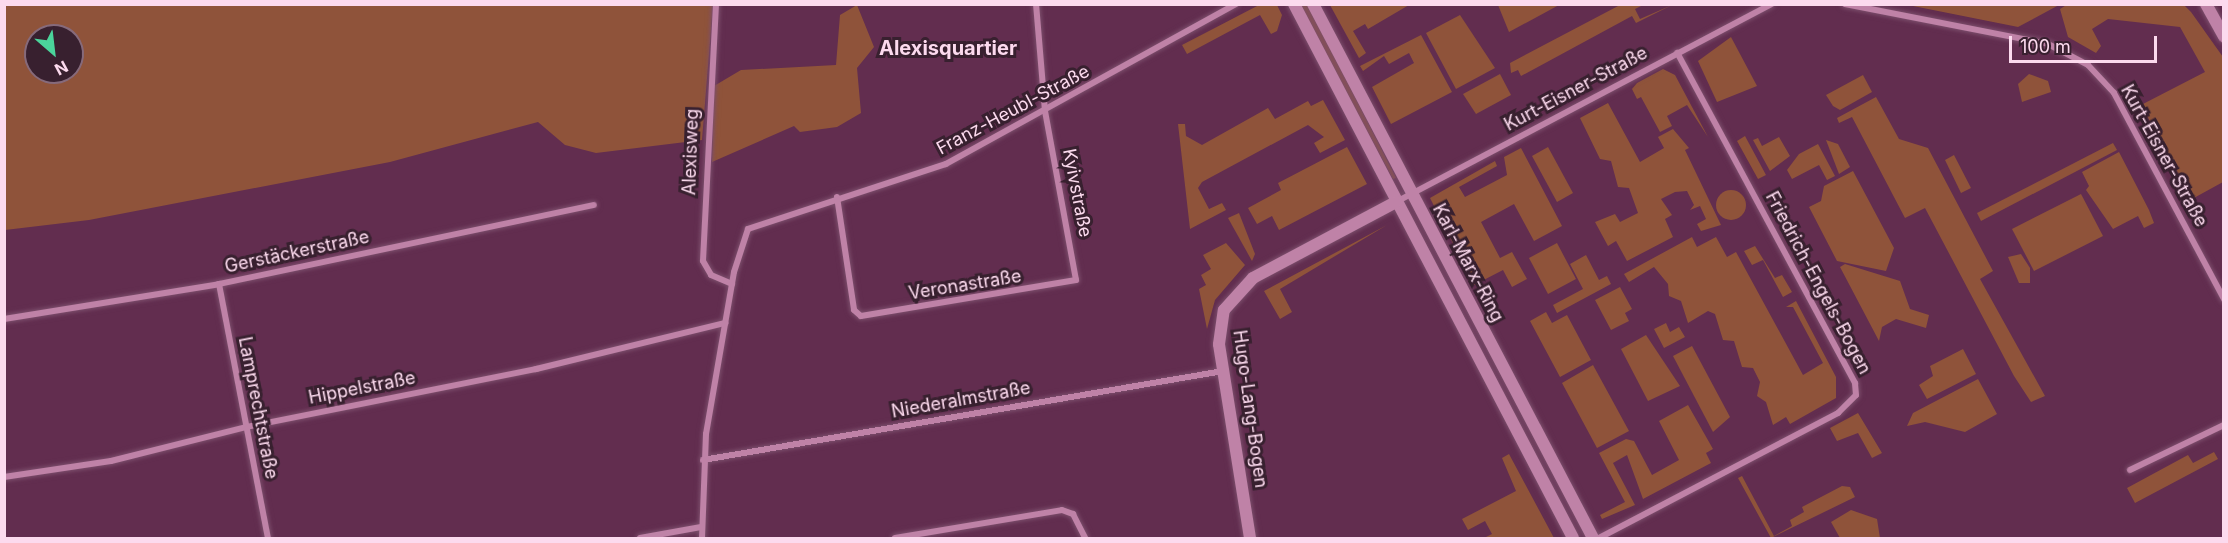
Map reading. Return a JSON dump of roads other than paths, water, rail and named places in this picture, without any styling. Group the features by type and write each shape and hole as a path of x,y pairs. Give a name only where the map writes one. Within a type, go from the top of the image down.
{"main road":[{"name":"Karl-Marx-Ring","path":"1294,4 1395,202 1573,538"},
{"name":"Karl-Marx-Ring","path":"1313,4 1593,538"},
{"path":"2206,4 2223,36"},
{"name":"Hugo-Lang-Bogen","path":"1250,538 1224,370 1220,325 1233,295 1253,278 1395,202"}],"street":[{"name":"Alexisweg","path":"716,4 703,261 711,275 732,284"},
{"name":"Kyivstraße","path":"1036,4 1045,111 1076,280"},
{"name":"Franz-Heubl-Straße","path":"702,538 703,460 732,284 748,229 837,197 946,164 1236,4"},
{"name":"Kurt-Eisner-Straße","path":"1395,202 1771,4"},
{"name":"Kurt-Eisner-Straße","path":"1845,4 2048,44 2088,65 2114,93 2223,299"},
{"name":"Friedrich-Engels-Bogen","path":"1599,538 1838,413 1856,395 1855,383 1677,53"},
{"name":"Veronastraße","path":"837,197 857,314 1076,280"},
{"name":"Gerstäckerstraße","path":"4,319 219,284 594,205"},
{"name":"Lamprechtstraße","path":"219,284 268,538"},
{"name":"Hippelstraße","path":"4,477 111,462 246,427 537,369 725,323"},
{"name":"Niederalmstraße","path":"703,460 1224,370"},
{"path":"2130,470 2223,425"},
{"path":"895,538 1062,510 1073,514 1085,538"},
{"path":"640,538 701,527"}],"district":[{"name":"Alexisquartier","path":"948,48"}]}
